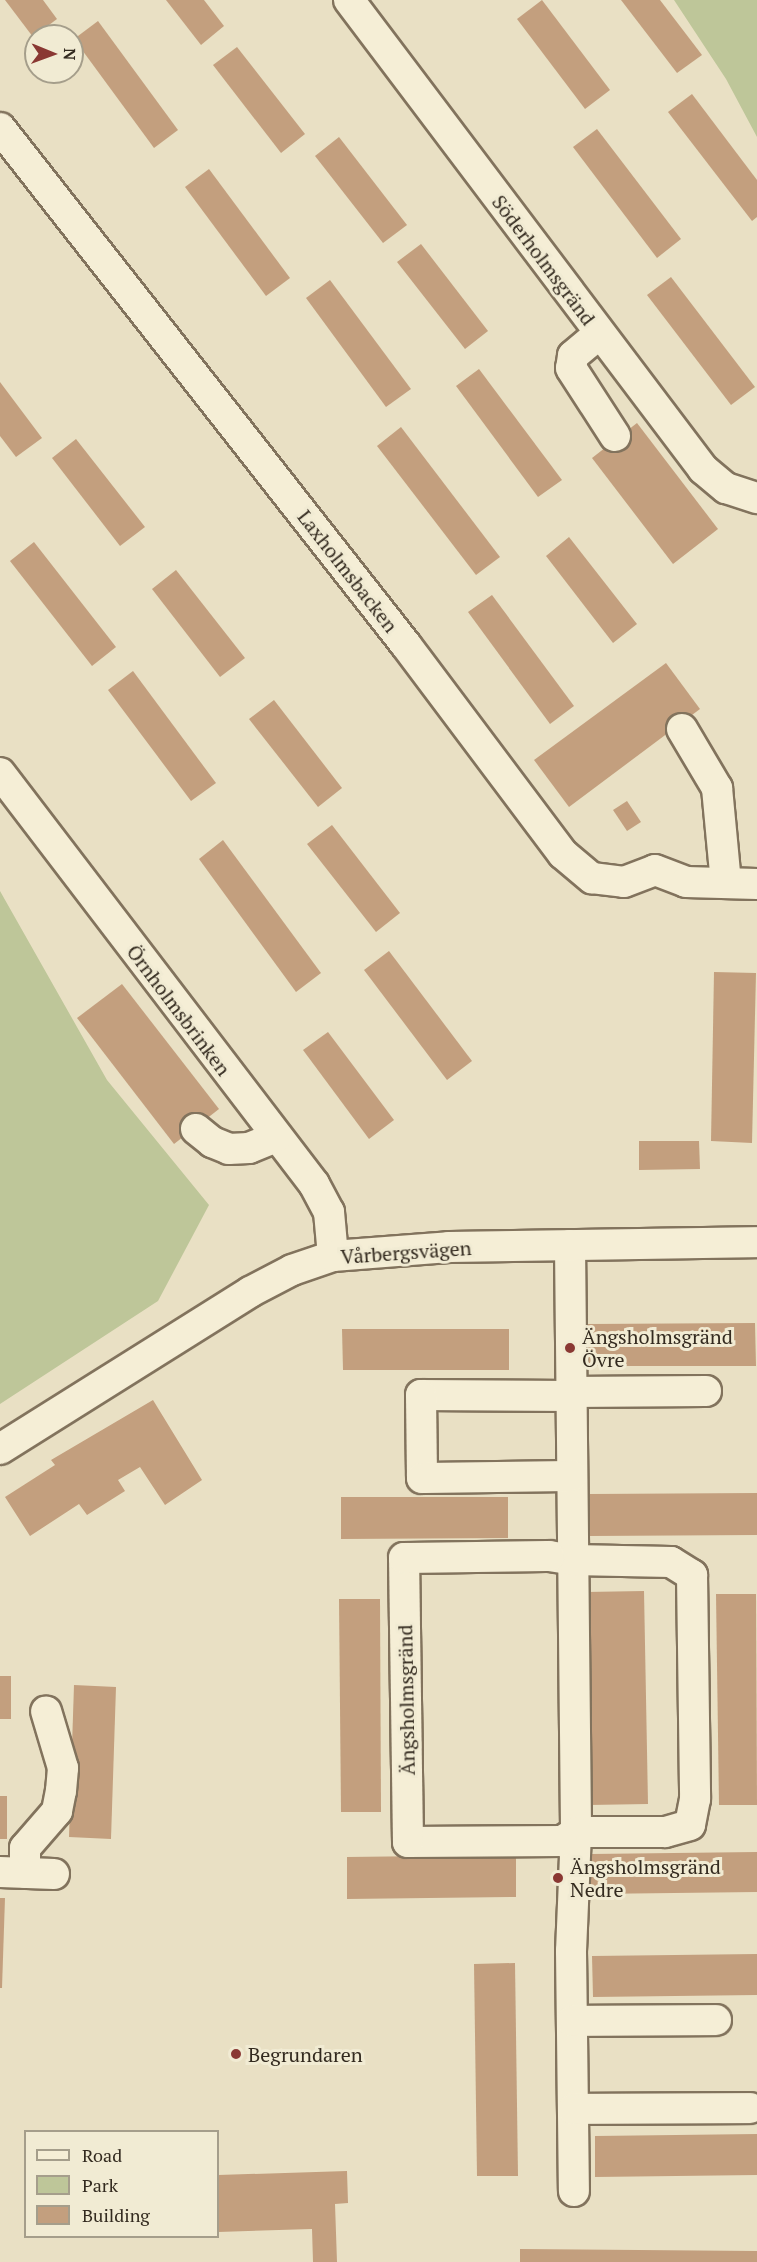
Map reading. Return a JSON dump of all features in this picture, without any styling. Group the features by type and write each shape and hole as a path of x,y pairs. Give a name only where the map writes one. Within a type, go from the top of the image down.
{"street":[{"name":"Söderholmsgränd","path":"349,0 702,469 726,488 757,498"},
{"name":"Laxholmsbacken","path":"0,128 406,645 563,854 592,878 624,882 654,870 686,882 757,884"},
{"path":"599,334 573,356 571,368 615,436"},
{"path":"682,729 717,788 726,883"},
{"name":"Örnholmsbrinken","path":"0,773 314,1184 329,1212 333,1256"},
{"path":"196,1129 212,1142 229,1149 249,1148 276,1137"},
{"name":"Vårbergsvägen","path":"0,1449 250,1292 292,1270 333,1256 380,1250 757,1242"},
{"path":"570,1245 576,1832 572,1883 574,2191"},
{"path":"572,1476 422,1478 421,1395 706,1391"},
{"name":"Ängsholmsgränd","path":"549,1556 573,1560 671,1562 692,1575 695,1799 690,1826 665,1832 576,1832 562,1841 408,1842 404,1557 549,1556"},
{"path":"27,1873 25,1848 57,1811 61,1791 63,1768 45,1711"},
{"path":"572,2021 716,2020"},
{"path":"573,2109 750,2108"}],"green space":[{"path":"674,0 757,0 757,137 726,79"},
{"path":"0,891 107,1080 209,1205 158,1301 0,1404"}],"building":[{"path":"5,0 43,0 57,19 50,24 24,25"},
{"path":"166,0 204,0 224,26 201,45"},
{"path":"542,0 610,90 585,109 517,19"},
{"path":"621,0 660,0 702,55 677,73"},
{"path":"98,21 178,130 154,148 84,53 84,32"},
{"path":"237,47 305,134 281,153 213,65"},
{"path":"692,94 757,180 757,217 752,221 668,112"},
{"path":"597,129 681,239 657,258 573,147"},
{"path":"339,137 407,225 383,243 315,156"},
{"path":"209,169 290,278 266,296 185,187"},
{"path":"421,244 488,331 465,349 397,262"},
{"path":"671,277 755,387 731,405 647,295"},
{"path":"330,280 411,389 386,407 306,298"},
{"path":"479,369 562,480 538,497 456,386"},
{"path":"0,382 42,438 16,457 0,436"},
{"path":"637,423 718,529 673,564 592,458"},
{"path":"401,427 500,557 476,575 377,446"},
{"path":"76,439 145,527 120,546 52,458"},
{"path":"569,537 637,624 613,643 546,556"},
{"path":"34,542 116,647 92,666 10,561"},
{"path":"176,570 245,658 220,677 152,589"},
{"path":"492,595 574,706 550,724 468,612"},
{"path":"666,663 700,709 569,807 534,760"},
{"path":"133,671 216,783 191,801 108,690"},
{"path":"274,700 342,788 318,807 249,719"},
{"path":"627,801 641,822 627,831 613,810"},
{"path":"332,825 400,913 376,932 307,844"},
{"path":"223,840 321,973 296,992 199,859"},
{"path":"389,951 472,1061 447,1080 364,970"},
{"path":"714,972 756,973 752,1143 711,1141"},
{"path":"122,984 219,1109 174,1144 77,1018"},
{"path":"328,1032 394,1120 369,1139 303,1050"},
{"path":"639,1141 699,1141 700,1169 639,1170"},
{"path":"755,1323 756,1366 588,1366 588,1324"},
{"path":"342,1329 509,1329 509,1370 343,1370"},
{"path":"153,1400 202,1480 165,1505 140,1467 118,1480 125,1491 87,1515 79,1504 30,1536 5,1497 55,1465 51,1460"},
{"path":"757,1493 757,1535 590,1536 590,1494"},
{"path":"341,1497 508,1497 508,1538 341,1539"},
{"path":"644,1591 648,1804 589,1805 586,1592"},
{"path":"716,1594 756,1594 757,1805 719,1805"},
{"path":"339,1599 380,1599 381,1812 341,1812"},
{"path":"0,1676 11,1676 11,1719 0,1719"},
{"path":"74,1685 116,1687 111,1839 69,1837"},
{"path":"0,1796 7,1796 7,1839 0,1839"},
{"path":"757,1852 757,1892 591,1894 591,1854"},
{"path":"516,1855 516,1897 347,1899 347,1857"},
{"path":"0,1898 5,1898 2,1988 0,1988"},
{"path":"757,1954 757,1995 593,1997 592,1956"},
{"path":"515,1963 518,2176 477,2176 474,1964"},
{"path":"757,2134 757,2175 595,2177 595,2136"},
{"path":"347,2171 348,2203 335,2204 337,2262 313,2262 312,2229 219,2232 219,2175"},
{"path":"520,2249 757,2251 757,2262 520,2262"}],"place":[{"name":"Ängsholmsgränd Övre","path":"570,1348"},
{"name":"Ängsholmsgränd Nedre","path":"558,1878"},
{"name":"Begrundaren","path":"236,2054"}]}
